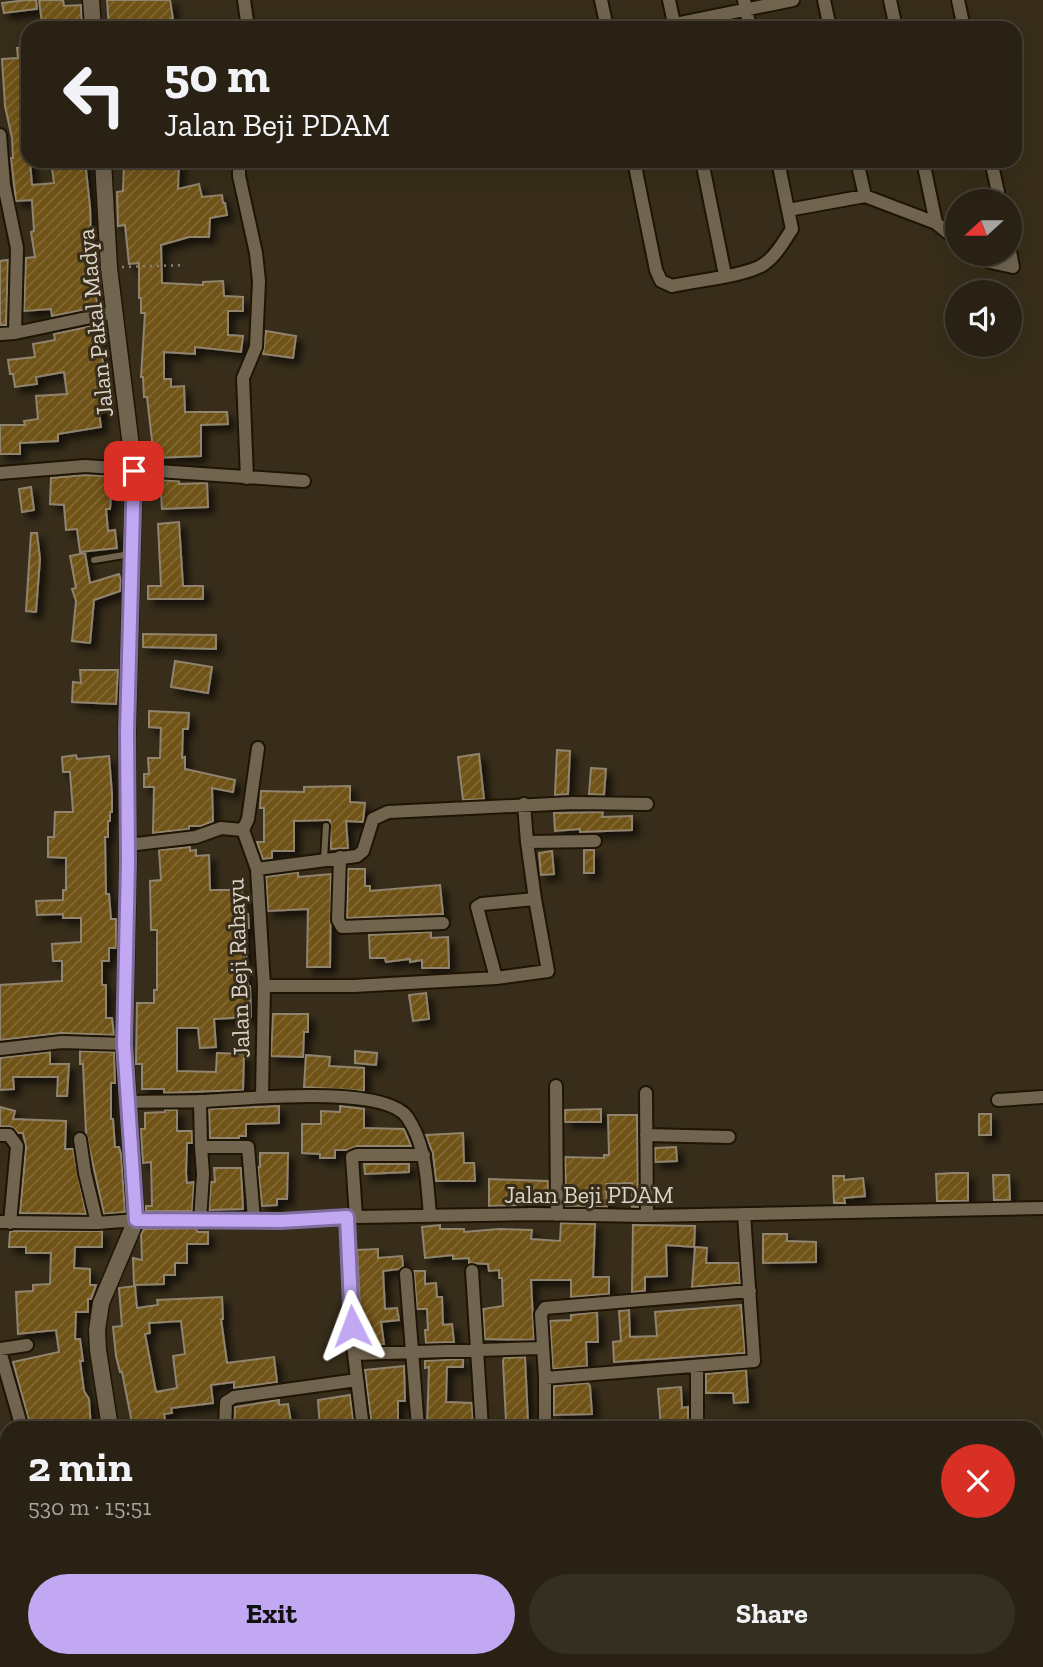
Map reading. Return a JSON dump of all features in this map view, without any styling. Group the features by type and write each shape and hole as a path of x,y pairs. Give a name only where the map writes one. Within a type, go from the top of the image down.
{"street":[{"path":"91,0 92,21"},
{"path":"244,0 246,21"},
{"path":"601,0 606,21"},
{"path":"669,0 674,21"},
{"path":"692,21 745,5 793,0"},
{"path":"824,0 828,21"},
{"path":"890,0 894,21"},
{"path":"958,0 962,21"},
{"path":"0,135 2,186 18,248 15,333"},
{"name":"Jalan Pakal Madya","path":"103,168 109,268 134,471 130,554 124,1044 136,1220"},
{"path":"239,168 259,281 256,346 243,378 247,478"},
{"path":"635,168 656,270 661,281 672,286 764,264 778,249 792,229 779,168"},
{"path":"703,168 726,275"},
{"path":"859,168 865,196"},
{"path":"924,168 936,223"},
{"path":"993,168 997,189"},
{"path":"788,210 865,196 936,223 945,230"},
{"path":"0,334 115,312"},
{"path":"0,473 85,466 304,481"},
{"path":"128,845 195,837 221,828 243,830 248,818 258,748"},
{"path":"264,986 354,986 496,978 548,971 535,899 524,804"},
{"path":"257,869 360,854 373,819 379,814 524,804 647,804"},
{"name":"Jalan Beji Rahayu","path":"243,830 257,869 264,986 262,1097"},
{"path":"527,842 594,841"},
{"path":"340,857 338,920 342,927 443,923"},
{"path":"496,978 477,907 482,904 535,899"},
{"path":"0,1049 62,1042 124,1044"},
{"path":"556,1086 557,1215"},
{"path":"646,1093 647,1216"},
{"path":"127,1102 200,1101 287,1095 343,1097 396,1106 407,1117 424,1155 430,1216"},
{"path":"998,1100 1043,1097"},
{"path":"200,1101 203,1174 200,1221"},
{"path":"0,1135 9,1135 17,1146 5,1222"},
{"path":"646,1135 729,1137"},
{"path":"80,1139 97,1223"},
{"path":"201,1147 248,1147 254,1219"},
{"path":"362,1421 354,1354 352,1157 424,1155"},
{"name":"Jalan Beji PDAM","path":"5,1222 281,1221 351,1217 647,1216 1043,1208"},
{"path":"545,1378 752,1362 754,1359 744,1214"},
{"path":"109,1421 97,1350 97,1330 101,1303 136,1220"},
{"path":"472,1271 482,1421"},
{"path":"406,1274 417,1421"},
{"path":"545,1421 541,1314 545,1308 750,1291"},
{"path":"20,1421 0,1350 27,1345"},
{"path":"354,1354 542,1348"},
{"path":"697,1367 697,1421"},
{"path":"225,1421 226,1402 234,1397 357,1380"}],"lane":[{"path":"94,560 130,554"},
{"path":"324,859 326,826"}],"path":[{"path":"109,268 185,265"}],"building":[{"path":"36,0 37,9 4,13 2,3"},
{"path":"39,0 63,0 64,6 81,5 82,21 42,21"},
{"path":"107,0 170,0 173,19 108,21"},
{"path":"17,48 21,48 21,168 31,168 32,185 54,183 52,168 86,168 90,206 90,267 98,307 52,316 51,309 24,311 26,258 35,257 31,232 34,231 32,200 16,201 11,158 12,138 5,106 2,59 18,58"},
{"path":"124,168 179,168 178,189 199,184 202,197 222,195 225,203 227,215 210,218 209,237 189,237 161,245 162,283 203,285 203,282 223,281 224,296 243,297 243,311 228,311 228,335 243,336 241,352 195,347 195,354 164,352 164,379 171,379 171,387 184,386 185,412 227,412 228,424 201,425 201,456 154,458 147,397 144,397 141,377 145,313 141,313 139,298 139,263 129,264 125,225 118,226 117,192 123,191"},
{"path":"8,260 6,325 0,325 0,261"},
{"path":"97,325 107,388 103,388 106,412 99,413 101,427 58,434 58,441 20,443 20,454 0,454 0,425 25,425 24,421 38,419 36,396 67,394 64,372 36,377 37,384 15,387 8,360 35,357 33,344 55,340 54,334"},
{"path":"266,331 296,336 293,358 263,354"},
{"path":"108,476 108,483 112,482 110,509 106,509 108,531 115,530 117,548 80,552 77,529 66,530 64,505 50,504 51,478"},
{"path":"160,480 179,481 179,484 207,483 208,507 162,509"},
{"path":"31,487 34,510 22,512 19,489"},
{"path":"179,522 183,586 203,586 203,599 148,599 148,586 161,586 158,524"},
{"path":"31,533 37,533 40,559 36,612 26,611"},
{"path":"85,553 90,583 119,574 121,580 120,591 94,600 90,643 72,641 76,601 72,589 76,588 70,556"},
{"path":"143,634 216,635 216,649 143,647"},
{"path":"175,661 212,667 208,693 171,687"},
{"path":"80,670 118,670 116,704 72,702 73,682 81,683"},
{"path":"149,711 189,713 188,729 183,729 182,758 185,757 185,769 235,780 233,792 212,788 213,821 201,826 189,826 189,829 153,833 154,787 144,787 144,774 149,774 148,758 160,758 161,728 149,727"},
{"path":"557,750 570,751 568,794 555,795"},
{"path":"479,754 484,799 463,800 458,757"},
{"path":"76,755 77,759 109,756 112,812 108,821 108,837 105,837 106,894 109,894 111,919 116,919 116,948 109,948 109,961 102,961 102,985 106,985 106,1018 112,1018 114,1035 61,1033 0,1040 0,985 62,981 62,961 53,961 52,944 81,942 81,918 63,918 63,914 37,915 36,901 63,900 63,890 66,890 66,858 48,857 48,837 54,837 55,812 73,812 70,772 63,772 62,757"},
{"path":"591,768 606,769 604,795 589,794"},
{"path":"350,786 350,802 365,803 363,822 346,821 348,848 331,849 330,820 294,821 294,851 272,851 272,858 263,859 257,842 264,842 261,791 304,792 304,787"},
{"path":"603,812 602,817 632,816 632,830 555,831 554,813"},
{"path":"190,847 190,851 196,850 196,856 209,855 210,890 242,890 243,914 248,914 249,928 245,928 247,956 244,957 250,986 251,1017 214,1019 216,1047 200,1048 198,1028 177,1028 177,1071 216,1072 217,1053 244,1054 243,1090 164,1093 164,1089 142,1089 142,1064 136,1064 137,1003 154,1003 154,990 157,990 157,930 151,930 150,881 161,880 159,850"},
{"path":"584,850 594,850 594,873 584,873"},
{"path":"552,851 554,874 541,875 539,853"},
{"path":"348,869 365,869 365,886 370,886 370,891 440,885 443,914 347,918"},
{"path":"298,872 298,877 331,874 330,967 307,967 308,909 268,911 266,877"},
{"path":"431,932 431,938 448,937 449,968 422,968 422,960 386,962 385,958 370,958 369,935"},
{"path":"426,993 429,1019 413,1021 409,995"},
{"path":"273,1014 308,1014 303,1057 271,1056"},
{"path":"80,1051 114,1052 115,1083 111,1083 111,1119 115,1147 119,1147 121,1154 125,1212 104,1214 86,1133"},
{"path":"355,1051 377,1053 376,1065 355,1063"},
{"path":"50,1052 50,1064 69,1064 67,1096 57,1096 58,1077 13,1077 14,1089 0,1090 0,1058"},
{"path":"306,1055 330,1057 329,1066 364,1068 364,1091 304,1087"},
{"path":"279,1106 279,1123 246,1124 246,1136 239,1138 210,1138 209,1109"},
{"path":"340,1106 364,1109 364,1128 404,1129 411,1146 357,1146 347,1150 335,1150 335,1158 320,1158 320,1154 302,1153 302,1124 321,1124 321,1111 340,1112"},
{"path":"0,1107 15,1111 13,1119 66,1121 65,1149 73,1149 86,1214 20,1213 26,1147 23,1133 18,1133 12,1127 0,1126"},
{"path":"601,1109 601,1122 565,1122 565,1110"},
{"path":"177,1110 177,1131 192,1131 192,1143 187,1143 186,1173 187,1183 194,1182 192,1211 146,1211 146,1206 152,1206 151,1162 143,1163 141,1129 145,1129 145,1113"},
{"path":"979,1114 991,1114 991,1135 979,1135"},
{"path":"608,1115 637,1115 638,1207 632,1207 632,1183 606,1184 607,1207 566,1206 565,1157 604,1158 604,1155 609,1155"},
{"path":"463,1133 464,1163 474,1163 475,1181 436,1181 433,1154 426,1135"},
{"path":"676,1147 677,1161 655,1162 655,1148"},
{"path":"260,1153 288,1153 287,1199 277,1199 277,1205 262,1206 258,1167"},
{"path":"364,1164 409,1164 409,1172 365,1174"},
{"path":"214,1168 241,1168 243,1209 209,1210 211,1182 215,1182"},
{"path":"968,1173 968,1201 937,1201 936,1174"},
{"path":"993,1175 1009,1175 1010,1200 994,1200"},
{"path":"833,1176 844,1176 844,1180 863,1178 865,1196 844,1198 845,1203 834,1203"},
{"path":"489,1179 548,1181 548,1202 489,1206"},
{"path":"561,1223 595,1224 593,1277 609,1277 609,1294 571,1297 571,1280 531,1280 534,1340 485,1339 483,1309 503,1306 499,1270 489,1271 488,1264 469,1263 469,1258 453,1259 453,1255 425,1258 422,1227 440,1225 440,1229 464,1229 464,1232 532,1230 531,1239 560,1241"},
{"path":"633,1225 695,1226 694,1247 666,1245 667,1276 645,1277 645,1291 632,1292"},
{"path":"195,1228 198,1232 208,1232 208,1244 187,1244 187,1263 175,1263 175,1275 164,1275 164,1284 134,1285 133,1258 142,1260 141,1234 144,1229"},
{"path":"102,1231 102,1247 75,1247 74,1268 90,1269 90,1285 96,1285 91,1299 88,1299 88,1312 76,1312 75,1339 80,1339 83,1361 80,1361 84,1391 89,1399 91,1421 29,1421 13,1362 59,1352 56,1330 18,1334 16,1292 33,1291 33,1285 50,1284 51,1253 26,1253 26,1247 9,1247 10,1232"},
{"path":"763,1234 787,1234 787,1241 816,1242 816,1262 763,1263"},
{"path":"695,1247 707,1248 706,1263 739,1263 740,1283 692,1287"},
{"path":"378,1249 378,1258 402,1256 403,1266 383,1271 385,1309 397,1308 399,1320 381,1322 384,1344 362,1345 357,1250"},
{"path":"414,1271 425,1271 425,1284 436,1283 437,1297 442,1297 443,1325 452,1324 454,1342 426,1343 427,1309 417,1309"},
{"path":"135,1286 137,1308 158,1305 157,1300 222,1297 221,1319 227,1363 274,1357 277,1382 234,1388 234,1382 211,1385 213,1403 171,1408 172,1413 164,1414 165,1421 132,1421 116,1356 113,1327 122,1326 119,1288","holes":["181,1321 185,1354 173,1356 177,1388 156,1392 145,1334 150,1333 149,1323"]},
{"path":"741,1305 745,1353 614,1362 613,1342 621,1341 619,1311 629,1310 630,1337 657,1336 655,1312"},
{"path":"597,1312 598,1342 586,1342 587,1366 553,1369 550,1321 571,1320 571,1315"},
{"path":"525,1357 528,1421 506,1421 504,1358"},
{"path":"463,1359 463,1367 447,1367 446,1402 472,1403 473,1421 427,1421 429,1367 425,1368 425,1361"},
{"path":"404,1366 405,1401 398,1401 398,1421 371,1421 365,1370"},
{"path":"746,1370 748,1402 734,1403 733,1393 706,1393 706,1374"},
{"path":"588,1383 592,1414 554,1415 554,1386"},
{"path":"681,1387 682,1408 688,1407 688,1421 660,1421 658,1389"},
{"path":"350,1395 353,1421 320,1421 318,1400"},
{"path":"279,1400 279,1405 288,1404 291,1421 234,1421 235,1407"}],"route":[{"path":"134,471 130,554 124,1044 136,1220 281,1221 347,1217 352,1326"}]}
